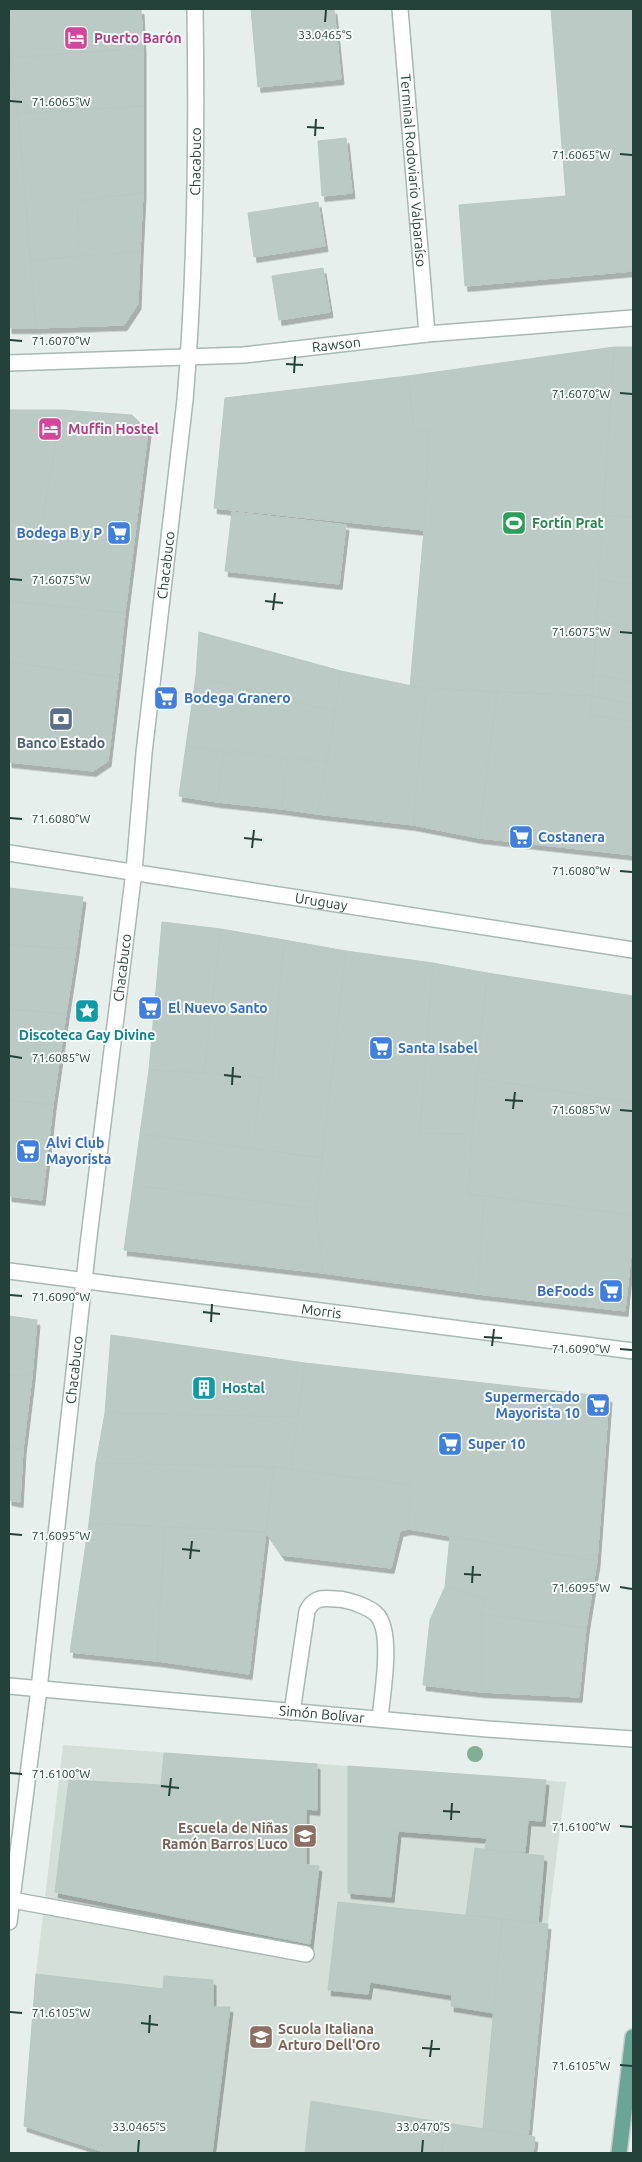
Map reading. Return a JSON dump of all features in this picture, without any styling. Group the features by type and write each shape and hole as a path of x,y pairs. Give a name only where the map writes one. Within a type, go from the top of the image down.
{"main road":[{"path":"619,2153 633,2037"}],"street":[{"name":"Chacabuco","path":"9,1922 39,1689 84,1281 134,871 143,762 188,358 197,136 195,9"},
{"name":"Terminal Rodoviario Valparaíso","path":"400,9 427,334"},
{"name":"Rawson","path":"9,363 244,355 427,334 633,318"},
{"name":"Uruguay","path":"9,853 633,950"},
{"name":"Morris","path":"9,1271 633,1351"},
{"path":"292,1712 307,1611 311,1603 319,1598 343,1599 364,1607 378,1616 387,1644 380,1719"},
{"name":"Simón Bolívar","path":"9,1686 487,1729 633,1739"},
{"path":"12,1900 306,1954"}],"shaded area":[{"path":"63,1745 566,1782 548,1924 503,1919 483,2129 311,2101 305,2153 108,2153 24,2126 36,1974"}],"building":[{"name":"Puerto Barón","path":"9,9 141,9 143,48 12,58"},
{"path":"251,9 334,9 341,79 258,87"},
{"path":"551,9 633,9 633,271 465,286 459,205 566,196"},
{"path":"9,28 12,58 11,69 9,69"},
{"path":"143,48 143,106 18,114 11,69 12,58"},
{"path":"9,69 11,69 18,114 26,205 9,205"},
{"path":"143,106 143,193 77,201 79,256 31,261 18,114"},
{"path":"346,138 352,193 322,196 318,141"},
{"path":"143,193 140,252 79,256 77,201"},
{"path":"318,202 325,246 254,257 248,213"},
{"path":"9,205 26,205 36,328 9,328"},
{"path":"140,252 138,304 124,325 36,328 31,261"},
{"path":"323,268 330,312 279,320 272,276"},
{"name":"Fortín Prat","path":"614,347 592,696 410,687 424,530 429,430 414,431 408,376"},
{"path":"614,347 633,347 633,424 609,424"},
{"path":"408,376 414,431 429,430 424,530 214,508 225,398"},
{"path":"9,410 62,410 41,525 9,521"},
{"path":"62,410 132,415 148,431 125,613 9,601 9,521 41,525"},
{"path":"609,424 633,424 633,517 603,516"},
{"path":"232,512 346,525 339,584 225,571"},
{"path":"603,516 633,517 633,584 599,581"},
{"path":"599,581 633,584 633,626 597,622"},
{"path":"9,601 125,613 118,678 9,662"},
{"path":"597,622 633,626 633,681 593,675"},
{"path":"199,632 341,671 335,712 196,676"},
{"name":"Banco Estado","path":"9,662 118,678 108,761 93,771 9,762"},
{"path":"341,671 426,689 413,825 317,814"},
{"path":"593,675 633,681 633,704 592,696"},
{"path":"196,676 335,712 327,762 186,746"},
{"path":"426,689 497,692 479,838 413,825"},
{"path":"497,692 592,696 591,715 633,721 633,855 479,838"},
{"path":"592,696 633,704 633,721 591,715"},
{"path":"186,746 224,752 217,802 179,796"},
{"path":"224,752 288,759 282,809 217,802"},
{"path":"288,759 327,762 317,814 282,809"},
{"path":"9,888 83,897 76,949 9,945"},
{"path":"162,922 221,929 204,1073 149,1070"},
{"path":"221,929 284,940 272,1080 261,1077 204,1073"},
{"path":"284,940 346,951 323,1158 253,1149 261,1077 272,1080"},
{"path":"9,945 76,949 66,1014 9,1009"},
{"name":"Santa Isabel","path":"346,951 433,963 420,1133 472,1134 469,1194 484,1196 478,1294 323,1273 316,1209"},
{"path":"433,963 487,973 472,1134 420,1133"},
{"path":"487,973 633,996 633,1103 477,1078"},
{"path":"9,1009 66,1014 53,1105 9,1100"},
{"path":"149,1070 261,1077 253,1149 140,1134"},
{"path":"477,1078 633,1103 633,1215 469,1194"},
{"name":"Alvi Club Mayorista","path":"9,1100 53,1105 42,1200 9,1196"},
{"path":"140,1134 323,1158 316,1209 133,1185"},
{"path":"133,1185 316,1209 323,1273 124,1250"},
{"path":"484,1196 633,1215 633,1236 625,1311 478,1294"},
{"path":"9,1316 37,1320 32,1376 9,1375"},
{"name":"Hostal","path":"111,1335 305,1363 298,1417 105,1413"},
{"name":"Super 10","path":"305,1363 609,1397 597,1561 409,1529 410,1485 291,1470"},
{"path":"9,1375 32,1376 23,1449 9,1448"},
{"path":"105,1413 298,1417 291,1470 274,1467 96,1463"},
{"path":"9,1448 23,1449 20,1502 9,1500"},
{"path":"96,1463 274,1467 266,1532 89,1523"},
{"path":"274,1467 410,1485 409,1529 400,1531 391,1568 282,1555 266,1532"},
{"path":"89,1523 165,1527 157,1661 70,1652"},
{"path":"165,1527 266,1532 249,1674 157,1661"},
{"path":"450,1536 597,1561 586,1628 481,1614 486,1599 445,1587"},
{"path":"445,1587 486,1599 481,1614 481,1692 423,1685 430,1620"},
{"path":"481,1614 586,1628 579,1697 481,1692"},
{"path":"164,1753 317,1764 317,1810 306,1809 306,1865 319,1866 310,1944 55,1892 69,1780 161,1785"},
{"path":"348,1766 546,1780 542,1821 528,1820 525,1852 485,1849 487,1838 398,1831 391,1897 348,1893"},
{"path":"475,1848 544,1856 538,1923 466,1915"},
{"path":"338,1902 502,1919 494,2013 451,2006 452,1995 370,1982 368,1994 328,1990"},
{"path":"502,1919 548,1924 528,2136 483,2129"},
{"path":"36,1974 163,1989 164,1976 213,1980 213,2007 230,2007 212,2153 108,2153 24,2126"},
{"path":"311,2101 446,2123 442,2153 305,2153"},
{"path":"446,2123 535,2137 533,2153 442,2153"}],"place":[{"name":"Puerto Barón","path":"76,38"},
{"name":"Muffin Hostel","path":"50,429"},
{"name":"Fortín Prat","path":"514,523"},
{"name":"Bodega B y P","path":"119,533"},
{"name":"Bodega Granero","path":"166,698"},
{"name":"Banco Estado","path":"61,719"},
{"name":"Costanera","path":"521,837"},
{"name":"El Nuevo Santo","path":"150,1008"},
{"name":"Discoteca Gay Divine","path":"87,1011"},
{"name":"Santa Isabel","path":"381,1048"},
{"name":"Alvi Club Mayorista","path":"28,1151"},
{"name":"BeFoods","path":"611,1291"},
{"name":"Hostal","path":"204,1388"},
{"name":"Supermercado Mayorista 10","path":"598,1405"},
{"name":"Super 10","path":"450,1444"},
{"name":"Escuela de Niñas Ramón Barros Luco","path":"305,1836"},
{"name":"Scuola Italiana Arturo Dell'Oro","path":"261,2037"}]}
